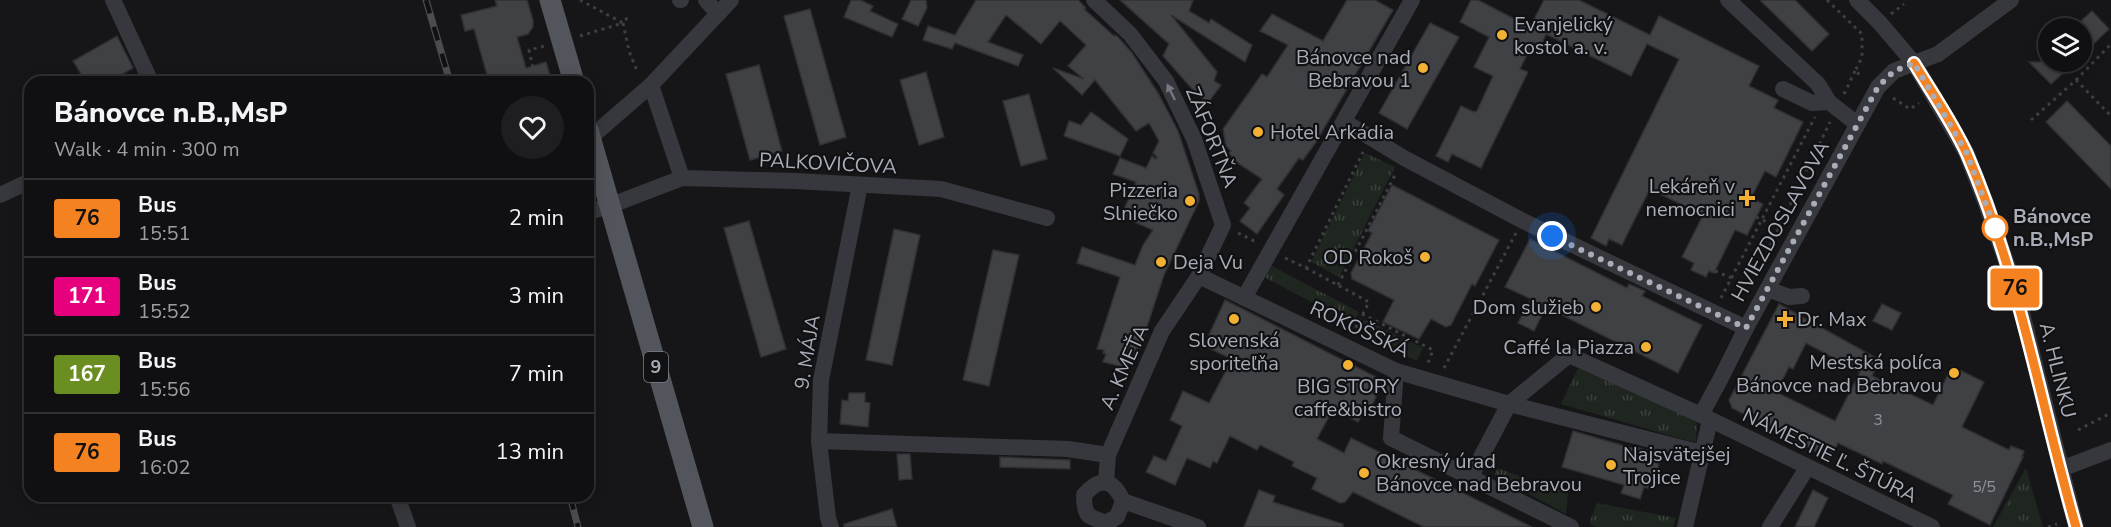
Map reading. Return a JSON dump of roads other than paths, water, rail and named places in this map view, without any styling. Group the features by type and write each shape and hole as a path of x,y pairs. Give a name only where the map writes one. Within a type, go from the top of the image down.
{"main road":[{"path":"550,0 572,76"},
{"name":"9","path":"594,152 703,527"}],"street":[{"path":"113,0 148,76"},
{"path":"706,0 718,14"},
{"path":"594,130 651,85 731,0"},
{"name":"ZÁFORTŇA","path":"1094,0 1130,34 1166,81 1194,139 1222,225 1198,276"},
{"path":"1244,298 1412,0"},
{"path":"1728,0 1818,84 1828,108"},
{"name":"A. HLINKU","path":"1857,0 1914,63 1966,152 2017,294 2061,469 2069,525"},
{"name":"HVIEZDOSLAVOVA","path":"1685,527 1702,453 1706,418 1721,378 1878,87 1894,71 1938,54 2011,0"},
{"path":"651,85 682,178"},
{"path":"1783,89 1828,108 1857,124"},
{"path":"1345,122 1404,158 1522,221 1746,328"},
{"name":"PALKOVIČOVA","path":"594,210 682,178 941,189 1047,218"},
{"path":"0,195 24,184"},
{"name":"9. MÁJA","path":"831,527 819,441 821,380 860,185"},
{"name":"ROKOŠSKÁ","path":"1198,276 1396,371 1509,404"},
{"name":"A. KMEŤA","path":"1106,482 1108,455 1162,331 1198,276"},
{"path":"1768,289 1789,297 1802,296"},
{"name":"NÁMESTIE Ľ. ŠTÚRA","path":"1509,404 1569,355 1932,527"},
{"path":"1396,371 1391,438 1571,527"},
{"path":"1470,478 1509,404 1702,453"},
{"path":"819,441 1068,448 1108,455"},
{"path":"2061,469 2111,450"},
{"path":"1770,527 1807,468"},
{"path":"1106,482 1118,488 1123,501 1118,517 1107,525 1092,519 1084,509 1084,495 1093,485 1106,482"},
{"path":"1123,501 1198,527"},
{"path":"399,502 408,527"}],"railway":[{"path":"426,0 448,76"},
{"path":"572,502 578,527"}],"place":[{"name":"Evanjelický kostol a. v.","path":"1502,35"},
{"name":"Bánovce nad Bebravou 1","path":"1423,68"},
{"name":"Hotel Arkádia","path":"1258,132"},
{"name":"Lekáreň v nemocnici","path":"1747,198"},
{"name":"Pizzeria Slniečko","path":"1190,201"},
{"name":"Bánovce n.B.,MsP","path":"1995,228"},
{"name":"OD Rokoš","path":"1425,257"},
{"name":"Deja Vu","path":"1161,262"},
{"name":"Dom služieb","path":"1596,307"},
{"name":"Slovenská sporiteľňa","path":"1234,319"},
{"name":"Dr. Max","path":"1785,319"},
{"name":"Caffé la Piazza","path":"1646,347"},
{"name":"BIG STORY caffe&bistro","path":"1348,365"},
{"name":"Mestská políca Bánovce nad Bebravou","path":"1954,373"},
{"name":"Najsvätejšej Trojice","path":"1611,465"},
{"name":"Okresný úrad Bánovce nad Bebravou","path":"1364,473"}]}
